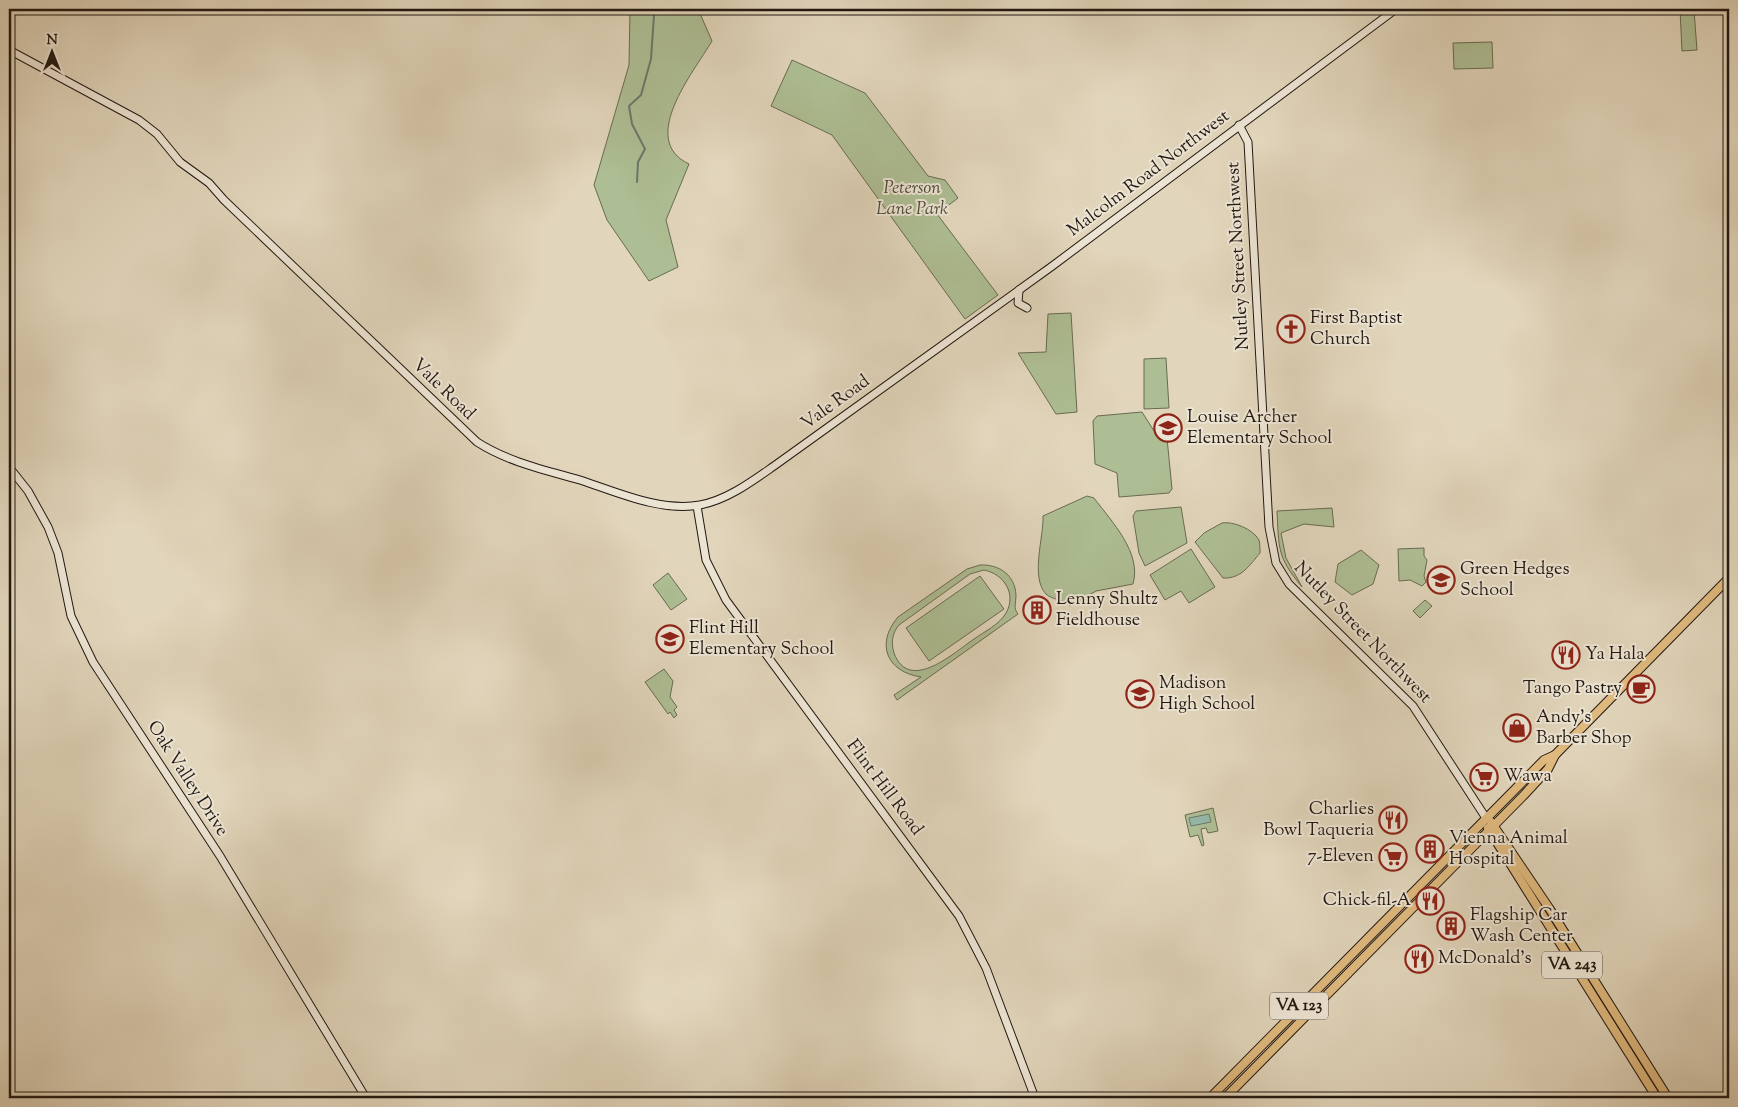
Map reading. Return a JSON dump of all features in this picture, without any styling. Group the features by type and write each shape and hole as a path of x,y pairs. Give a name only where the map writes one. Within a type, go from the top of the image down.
{"main road":[{"name":"VA 123","path":"1225,1098 1380,938 1546,772 1555,755 1729,578"},
{"name":"VA 123","path":"1210,1098 1544,760 1555,755"},
{"name":"VA 243","path":"1486,818 1657,1098"},
{"name":"VA 243","path":"1491,828 1668,1098"}],"street":[{"name":"Malcolm Road Northwest","path":"918,363 1396,9"},
{"name":"Vale Road","path":"9,52 78,85 151,128 180,162 209,183 224,200 477,442 493,452 520,462 652,502 673,506 697,506 718,500 754,480 918,363"},
{"name":"Nutley Street Northwest","path":"1239,125 1248,142 1269,527 1276,563 1289,584 1413,706 1486,818"},
{"path":"1018,290 1018,303 1027,308"},
{"name":"Oak Valley Drive","path":"9,467 36,504 50,532 58,553 71,616 85,648 220,856 366,1098"},
{"name":"Flint Hill Road","path":"697,506 706,560 726,600 932,877 969,933 986,968 1035,1098"}],"green space":[{"path":"630,9 698,9 712,41 683,88 674,106 669,123 668,139 675,153 689,164 666,220 678,267 649,281 607,220 594,185 629,65"},
{"path":"1680,9 1694,10 1697,50 1682,51"},
{"path":"1492,42 1493,68 1454,69 1453,43"},
{"name":"Peterson Lane Park","path":"792,60 865,93 928,176 945,180 958,198 937,214 998,295 965,319 832,135 771,106"},
{"path":"1071,313 1077,412 1056,414 1018,353 1046,352 1048,314"},
{"path":"1166,358 1169,408 1144,409 1144,359"},
{"path":"1142,412 1154,431 1167,438 1172,489 1169,493 1119,497 1117,473 1095,464 1093,421 1097,416"},
{"path":"1087,496 1094,498 1124,538 1135,572 1133,584 1096,591 1070,606 1049,596 1041,587 1038,567 1043,516"},
{"path":"1181,507 1187,543 1145,566 1139,553 1133,516 1136,511"},
{"path":"1332,508 1334,527 1304,524 1281,533 1286,558 1302,587 1288,568 1281,552 1277,511"},
{"path":"1222,523 1232,523 1248,529 1256,536 1260,543 1260,553 1252,563 1240,574 1229,578 1223,578 1195,542 1204,533"},
{"path":"1424,548 1424,556 1427,560 1424,576 1426,582 1422,586 1410,580 1399,581 1398,549"},
{"path":"1191,549 1215,587 1189,603 1181,591 1165,600 1150,575"},
{"path":"1361,550 1379,565 1373,584 1352,595 1335,582 1338,564"},
{"path":"987,565 994,566 1005,572 1015,588 1015,607 1018,614 897,700 894,695 921,677 900,669 888,655 886,647 887,637 891,627 898,617 967,569","holes":["984,570 1003,580 1009,592 1009,606 1000,621 944,660 932,666 921,670 910,670 901,665 894,653 893,646 893,638 899,625 970,574"]},
{"path":"668,573 687,599 671,610 653,585"},
{"path":"980,576 1004,609 929,661 906,628"},
{"path":"1425,600 1432,606 1420,618 1413,611"},
{"path":"664,669 673,681 670,697 677,707 674,710 677,715 674,718 670,712 668,714 645,682"},
{"path":"1213,808 1218,831 1208,833 1206,828 1201,829 1204,845 1202,846 1198,835 1190,837 1185,815"}],"shaded area":[{"path":"1209,814 1211,822 1191,826 1189,818"}],"waterway":[{"path":"637,182 638,162 645,149 632,124 629,106 641,95 651,59 654,15 652,9"}],"place":[{"name":"First Baptist Church","path":"1291,329"},
{"name":"Louise Archer Elementary School","path":"1168,428"},
{"name":"Green Hedges School","path":"1441,580"},
{"name":"Lenny Shultz Fieldhouse","path":"1037,610"},
{"name":"Flint Hill Elementary School","path":"670,639"},
{"name":"Ya Hala","path":"1566,655"},
{"name":"Tango Pastry","path":"1641,689"},
{"name":"Madison High School","path":"1140,694"},
{"name":"Andy's Barber Shop","path":"1517,728"},
{"name":"Wawa","path":"1484,777"},
{"name":"Charlies Bowl Taqueria","path":"1393,820"},
{"name":"Vienna Animal Hospital","path":"1430,849"},
{"name":"7-Eleven","path":"1393,857"},
{"name":"Chick-fil-A","path":"1430,901"},
{"name":"Flagship Car Wash Center","path":"1451,926"},
{"name":"McDonald's","path":"1419,959"}]}
